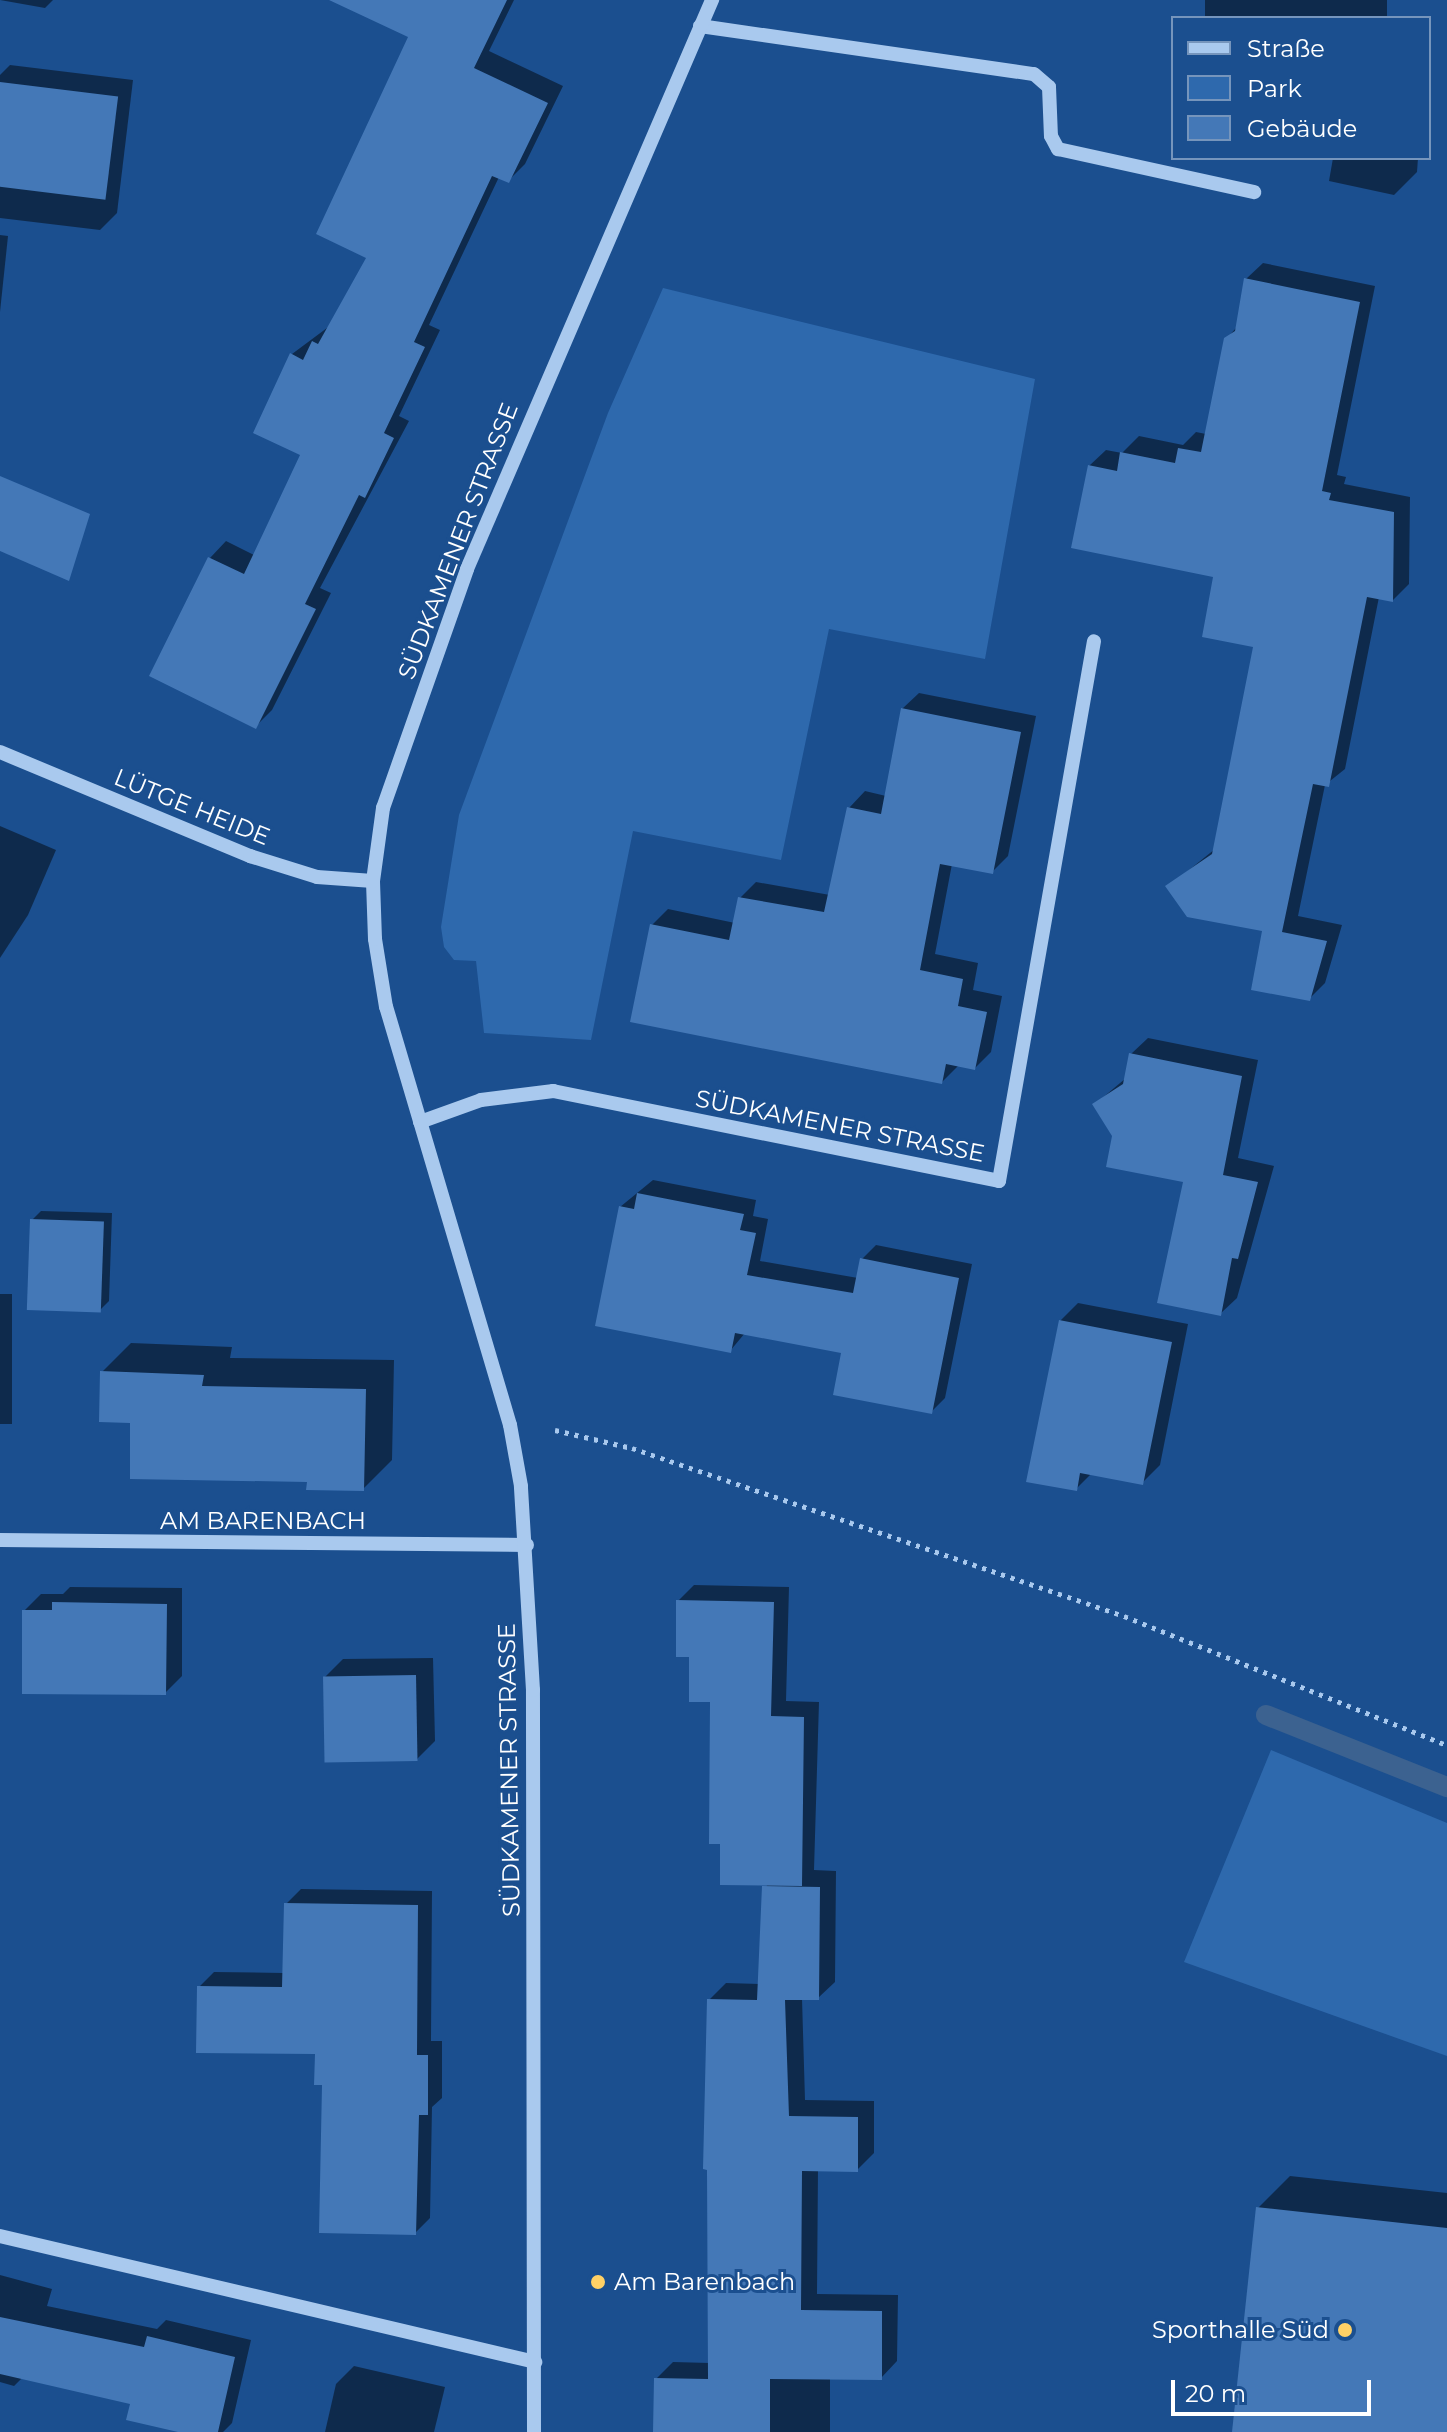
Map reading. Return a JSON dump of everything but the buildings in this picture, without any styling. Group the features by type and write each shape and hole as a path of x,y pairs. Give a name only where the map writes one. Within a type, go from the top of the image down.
{"street":[{"name":"SÜDKAMENER STRASSE","path":"534,2432 533,1690 527,1545 510,1425 386,1007 375,939 373,881 383,808 467,569 712,0"},
{"path":"700,26 1034,74 1049,87 1051,136 1058,149 1254,192"},
{"name":"SÜDKAMENER STRASSE","path":"420,1122 481,1100 553,1091 999,1181 1094,641"},
{"name":"LÜTGE HEIDE","path":"0,752 250,856 317,877 373,881"},
{"name":"AM BARENBACH","path":"0,1540 527,1545"},
{"path":"0,2236 535,2362"}],"path":[{"path":"510,1425 568,1431 632,1448 1124,1616 1447,1745"}],"green space":[{"path":"663,288 1035,379 985,659 829,629 781,860 633,831 591,1040 484,1033 476,961 454,960 444,947 441,927 459,815 608,413"},
{"path":"1271,1750 1447,1823 1447,2056 1184,1962"}],"waterway":[{"path":"1266,1715 1447,1787"}],"place":[{"name":"Am Barenbach","path":"598,2282"},
{"name":"Sporthalle Süd","path":"1345,2330"}]}
